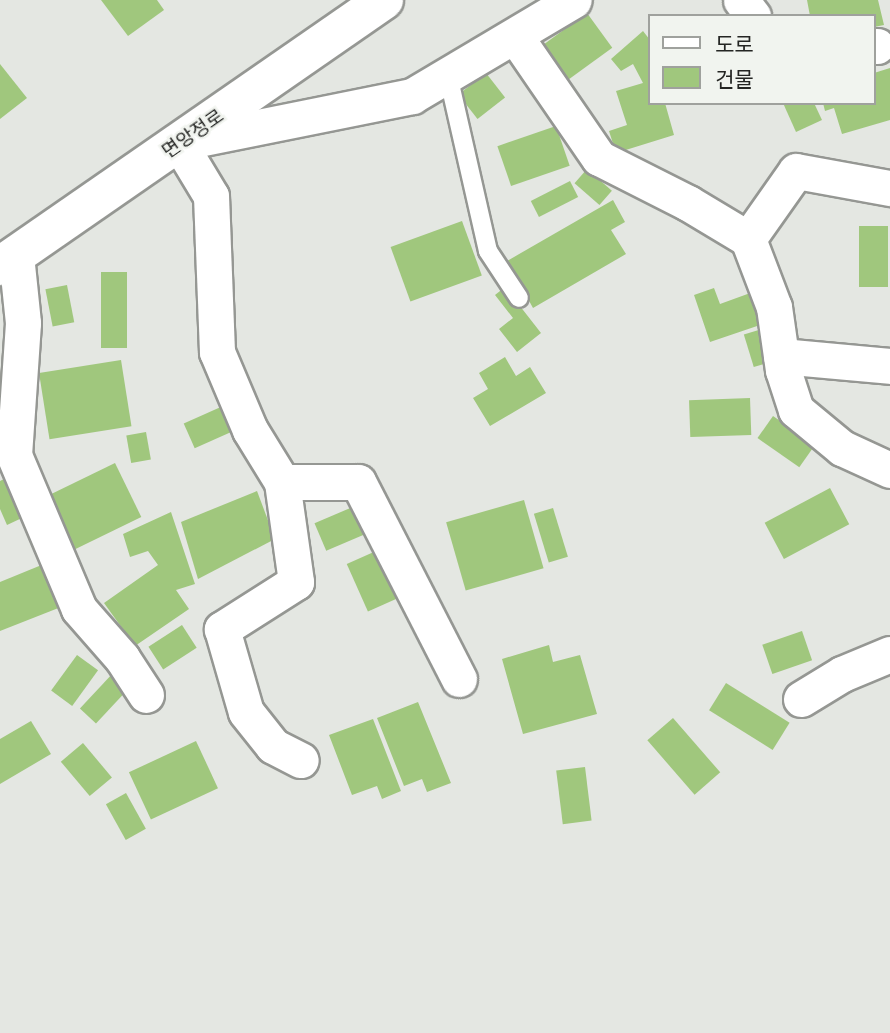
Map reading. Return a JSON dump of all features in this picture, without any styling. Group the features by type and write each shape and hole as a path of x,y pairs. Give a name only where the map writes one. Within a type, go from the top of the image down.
{"main road":[{"name":"면앙정로","path":"8,260 384,0"}],"street":[{"path":"301,760 272,746 246,712 222,629 296,582 282,482 250,430 218,352 211,196 179,143 412,96 574,0"},
{"path":"515,36 599,158 688,202 748,239 774,307 781,356 796,410 842,448 890,470"},
{"path":"748,239 796,171 890,188"},
{"path":"8,260 23,323 7,460 79,609 122,658 146,695"},
{"path":"781,356 890,366"},
{"path":"282,482 358,482 458,679"},
{"path":"801,699 842,674 890,654"}],"lane":[{"path":"448,75 488,251 519,298"}],"building":[{"path":"101,0 157,0 164,10 128,36"},
{"path":"807,0 878,0 884,25 876,27 876,14 810,14"},
{"path":"587,13 612,48 566,81 541,47"},
{"path":"643,31 648,37 648,105 666,105 674,135 616,153 609,131 627,125 616,91 643,83 633,64 621,71 611,59"},
{"path":"0,64 27,98 0,119"},
{"path":"890,68 890,120 842,134 834,108 825,111 824,105 876,105 876,72"},
{"path":"486,73 505,97 478,119 458,95"},
{"path":"784,105 815,105 822,120 796,132"},
{"path":"556,126 570,166 511,186 497,146"},
{"path":"587,169 612,191 599,205 575,183"},
{"path":"570,181 578,197 539,217 531,201"},
{"path":"613,200 625,222 611,230 626,254 533,308 507,261"},
{"path":"462,221 482,276 410,301 391,247"},
{"path":"859,226 888,226 888,287 859,287"},
{"path":"101,272 127,272 127,348 101,348"},
{"path":"67,285 74,322 53,326 45,289"},
{"path":"505,287 541,333 517,352 499,329 513,318 495,295"},
{"path":"714,288 720,304 753,292 763,324 710,342 694,295"},
{"path":"762,329 772,362 754,367 744,335"},
{"path":"505,357 516,376 530,367 546,393 490,426 473,398 488,389 479,373"},
{"path":"121,360 131,426 50,439 39,373"},
{"path":"750,398 751,435 690,437 689,400"},
{"path":"223,406 234,431 195,448 184,423"},
{"path":"773,416 815,445 799,467 758,438"},
{"path":"146,432 151,460 131,463 126,435"},
{"path":"115,463 141,517 69,552 43,498"},
{"path":"6,478 24,517 7,525 0,509 0,481"},
{"path":"830,488 849,524 784,559 765,523"},
{"path":"257,491 275,539 198,579 181,522"},
{"path":"524,500 544,568 466,591 446,522"},
{"path":"355,506 367,534 326,551 314,523"},
{"path":"553,508 568,557 549,563 534,514"},
{"path":"171,512 195,584 176,590 189,609 135,646 104,603 158,565 148,551 130,557 123,534"},
{"path":"376,551 397,599 368,612 347,564"},
{"path":"44,564 61,607 0,631 0,582"},
{"path":"182,625 197,648 163,669 148,647"},
{"path":"802,631 812,660 772,674 762,645"},
{"path":"549,645 553,662 580,655 597,714 523,734 502,659"},
{"path":"77,655 98,670 72,706 51,691"},
{"path":"114,672 130,687 96,724 80,709"},
{"path":"726,683 790,723 773,750 709,710"},
{"path":"418,702 451,783 427,792 422,779 404,786 377,718"},
{"path":"673,718 720,772 695,795 647,740"},
{"path":"373,719 401,791 382,799 377,786 352,795 329,735"},
{"path":"31,721 51,754 0,784 0,739"},
{"path":"196,741 218,788 151,819 129,772"},
{"path":"83,743 112,777 90,796 61,762"},
{"path":"585,767 592,821 563,824 556,771"},
{"path":"126,793 146,829 126,840 106,804"}]}
